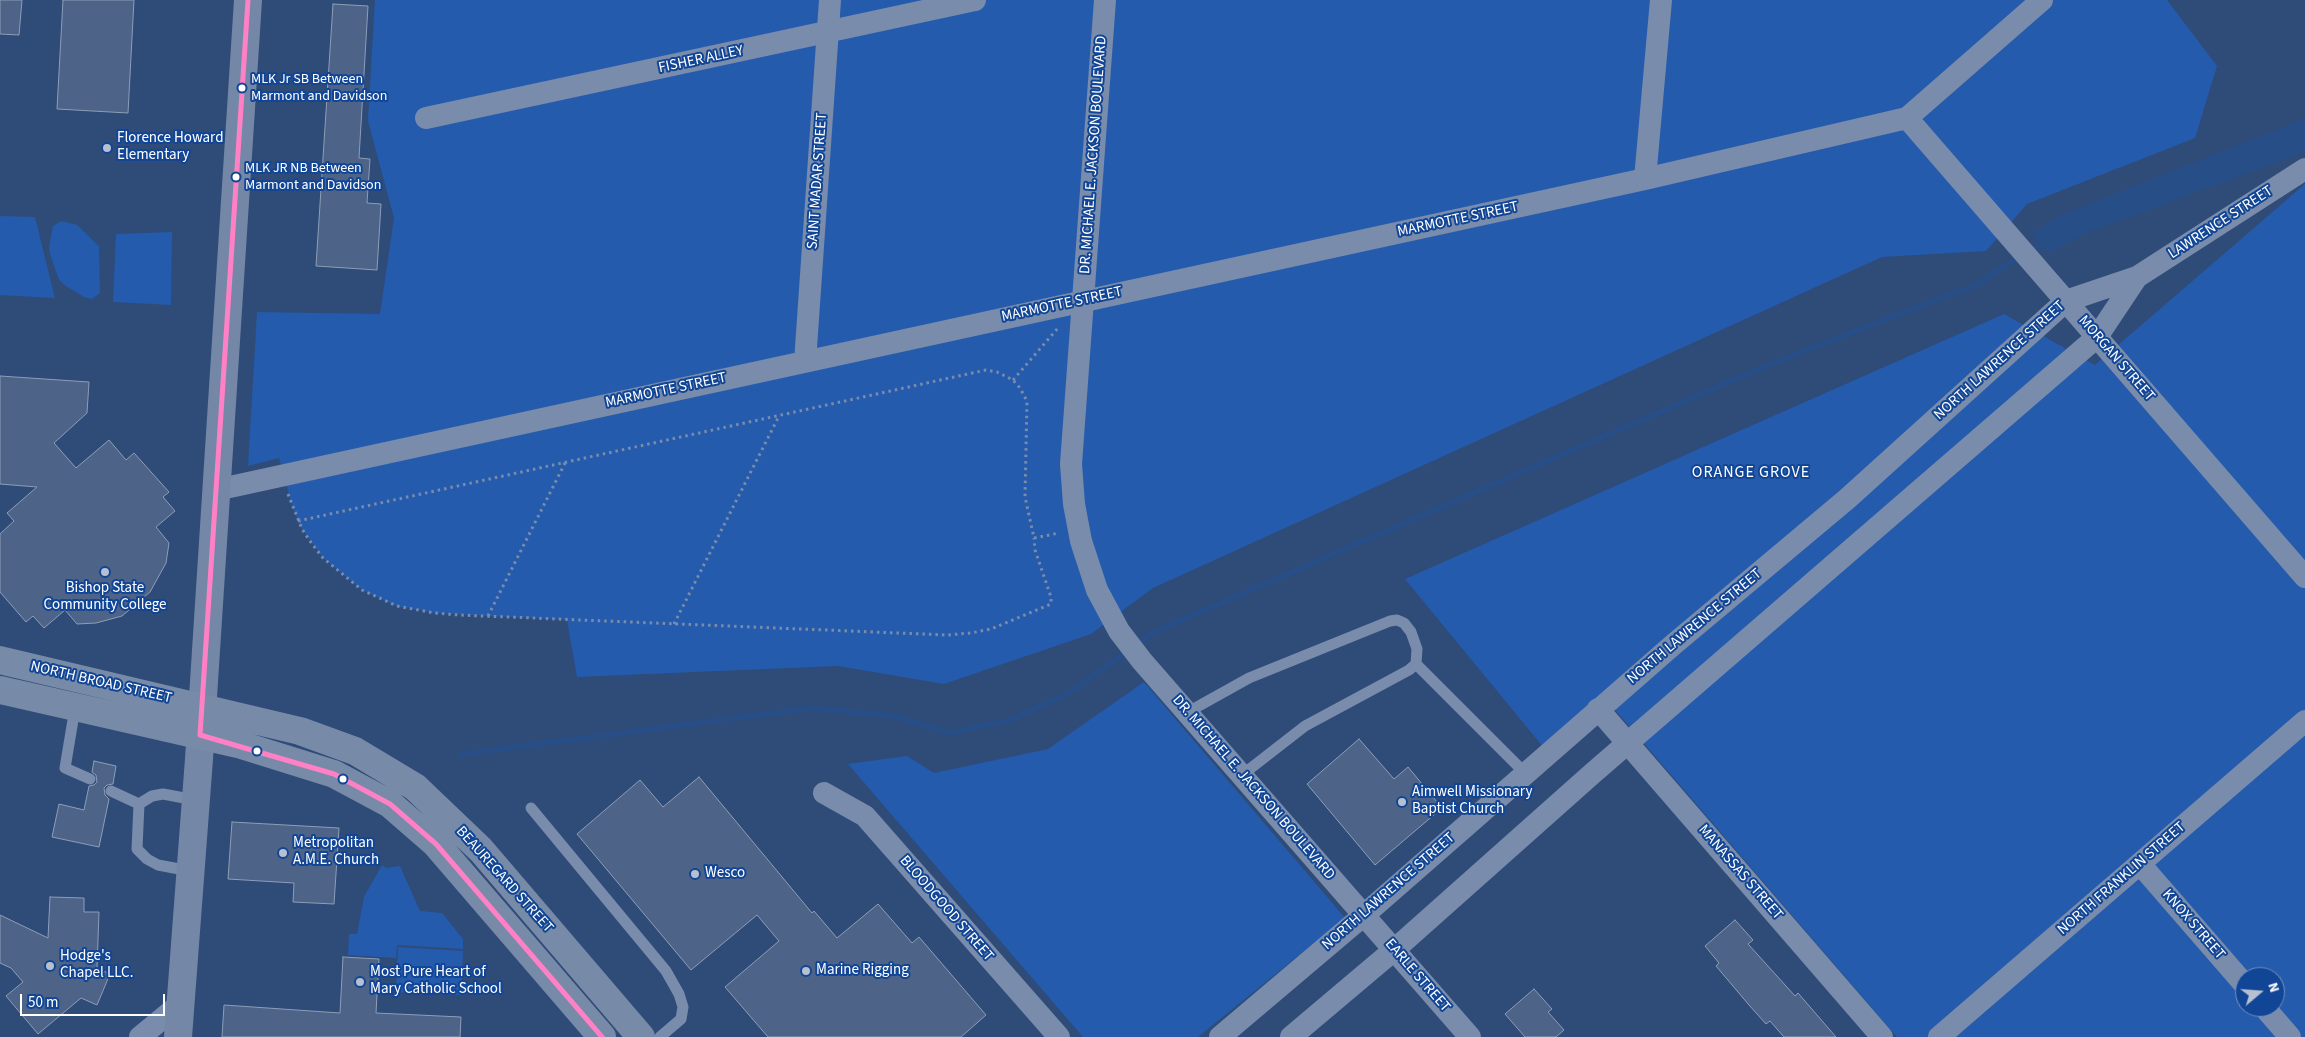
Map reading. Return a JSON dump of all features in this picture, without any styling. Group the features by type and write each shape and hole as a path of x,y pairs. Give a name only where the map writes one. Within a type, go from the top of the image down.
{"main road":[{"path":"178,1037 202,707 248,0"},
{"name":"NORTH BROAD STREET","path":"0,660 202,707"},
{"name":"NORTH BROAD STREET","path":"0,690 200,735"},
{"name":"BEAUREGARD STREET","path":"202,707 243,719 300,731 355,751 415,786 481,850 641,1037"},
{"name":"BEAUREGARD STREET","path":"200,735 334,774 390,804 436,844 602,1037"}],"street":[{"name":"SAINT MADAR STREET","path":"805,362 830,0"},
{"name":"FISHER ALLEY","path":"426,118 975,0"},
{"name":"DR. MICHAEL E. JACKSON BOULEVARD","path":"1105,0 1071,464 1074,504 1081,540 1096,590 1119,631 1142,661 1364,915"},
{"path":"1645,179 1661,0"},
{"path":"1907,118 2042,0"},
{"name":"MARMOTTE STREET","path":"216,490 1645,179 1907,118"},
{"name":"MORGAN STREET","path":"1907,118 2305,577"},
{"name":"LAWRENCE STREET","path":"2136,277 2305,169"},
{"path":"1291,1037 1394,950 1627,744 2097,337 2136,277"},
{"name":"NORTH LAWRENCE STREET","path":"1220,1037 1364,915 1598,709 1847,499 2066,301 2136,277"},
{"name":"MANASSAS STREET","path":"1598,709 1882,1037"},
{"name":"NORTH FRANKLIN STREET","path":"1939,1037 2305,721"},
{"name":"BLOODGOOD STREET","path":"824,793 865,816 1058,1037"},
{"name":"KNOX STREET","path":"2140,864 2235,973"},
{"name":"EARLE STREET","path":"1364,915 1470,1037"},
{"path":"140,1037 180,1004"},
{"path":"2273,1017 2290,1037"}],"lane":[{"path":"1188,712 1249,678 1390,621 1397,620 1404,623 1411,632 1417,649 1416,664 1409,670 1305,726 1242,775"},
{"path":"1416,664 1525,773"},
{"path":"76,708 65,768 90,779"},
{"path":"111,791 139,804"},
{"path":"139,804 152,796 163,794 195,800"},
{"path":"139,804 137,849 147,859 158,865 190,871"},
{"path":"531,808 666,971 679,994 683,1007 681,1019 660,1037"}],"path":[{"path":"1013,380 1058,328"},
{"path":"287,490 298,520 324,558 362,590 396,606 413,610 488,616 947,635 991,629 1051,604 1051,597 1035,550 1025,497 1027,402 1020,388 1013,380 997,372 975,371 298,520"},
{"path":"674,624 779,415"},
{"path":"488,616 565,462"},
{"path":"1034,538 1060,533 1063,541"}],"shaded area":[{"path":"375,0 2167,0 2217,66 2195,138 2027,204 1986,251 1882,257 1153,588 1091,634 944,684 838,666 577,677 567,620 434,613 396,606 362,590 323,558 302,529 293,509 279,458 248,466 257,312 380,314 394,218 368,121"},
{"path":"2305,118 2305,152 2089,232 2048,253 2031,233 2061,215"},
{"path":"2305,184 2305,1037 1897,1037 1604,697 1544,748 1405,579 2004,314 2095,365"},
{"path":"0,216 35,217 55,298 0,295"},
{"path":"61,221 77,225 99,246 100,293 92,299 84,297 66,286 60,281 56,272 49,250 53,226"},
{"path":"172,232 171,305 113,302 116,234"},
{"path":"1144,682 1345,918 1198,1037 1083,1037 848,764 907,756 934,773 1048,749"},
{"path":"382,865 386,868 400,866 420,911 442,913 463,939 463,949 397,945 396,958 348,955 349,934 357,934 364,897"},
{"path":"398,947 463,951 461,995 396,992"}],"building":[{"path":"0,0 22,0 19,35 0,34"},
{"path":"63,0 134,0 128,113 57,109"},
{"path":"333,4 368,6 359,158 370,159 367,203 381,204 377,270 316,266"},
{"path":"0,376 89,382 87,413 54,443 76,468 109,440 126,460 134,453 169,492 163,497 175,511 156,527 169,543 166,563 150,592 122,616 96,623 77,624 65,610 44,628 33,616 26,622 0,592 0,534 14,521 7,513 37,487 0,484"},
{"name":"Aimwell Missionary Baptist Church","path":"1359,739 1394,779 1408,767 1442,808 1375,865 1307,784"},
{"path":"94,761 116,766 113,784 107,785 104,788 105,795 109,799 99,847 52,837 59,804 84,810 89,786 97,782 96,775 92,772"},
{"path":"699,777 812,913 814,911 837,938 878,904 912,943 919,937 986,1015 961,1037 768,1037 725,987 779,941 757,915 691,970 577,834 640,780 663,807"},
{"name":"Metropolitan A.M.E. Church","path":"232,822 339,828 334,904 293,902 294,883 228,879"},
{"name":"Hodge's Chapel LLC.","path":"50,897 84,898 84,912 99,912 97,968 110,974 97,1005 81,998 38,1034 6,996 23,982 11,968 0,963 0,915 48,938"},
{"path":"1735,920 1753,940 1748,944 1795,996 1798,993 1836,1037 1784,1037 1770,1021 1766,1024 1749,1005 1716,966 1719,963 1705,946"},
{"name":"Most Pure Heart of Mary Catholic School","path":"343,957 379,959 376,1013 461,1017 460,1037 222,1037 224,1005 340,1013"},
{"path":"1534,989 1552,1009 1548,1012 1564,1030 1556,1037 1525,1037 1505,1014"}],"waterway":[{"path":"2028,251 2045,240"},
{"path":"1135,646 1154,632 1768,365 1978,284 2020,256"},
{"path":"462,754 812,708 893,716 950,733 1010,720 1069,693 1128,651"}],"transit line":[{"path":"248,0 200,735 334,774 390,804 436,844 602,1037"}],"place":[{"name":"MLK Jr SB Between Marmont and Davidson","path":"242,88"},
{"name":"Florence Howard Elementary","path":"107,148"},
{"name":"MLK JR NB Between Marmont and Davidson","path":"236,177"},
{"name":"Bishop State Community College","path":"105,572"},
{"name":"Aimwell Missionary Baptist Church","path":"1402,802"},
{"name":"Metropolitan A.M.E. Church","path":"283,853"},
{"name":"Wesco","path":"695,874"},
{"name":"Hodge's Chapel LLC.","path":"50,966"},
{"name":"Marine Rigging","path":"806,971"},
{"name":"Most Pure Heart of Mary Catholic School","path":"360,982"}],"district":[{"name":"ORANGE GROVE","path":"1751,473"}]}
